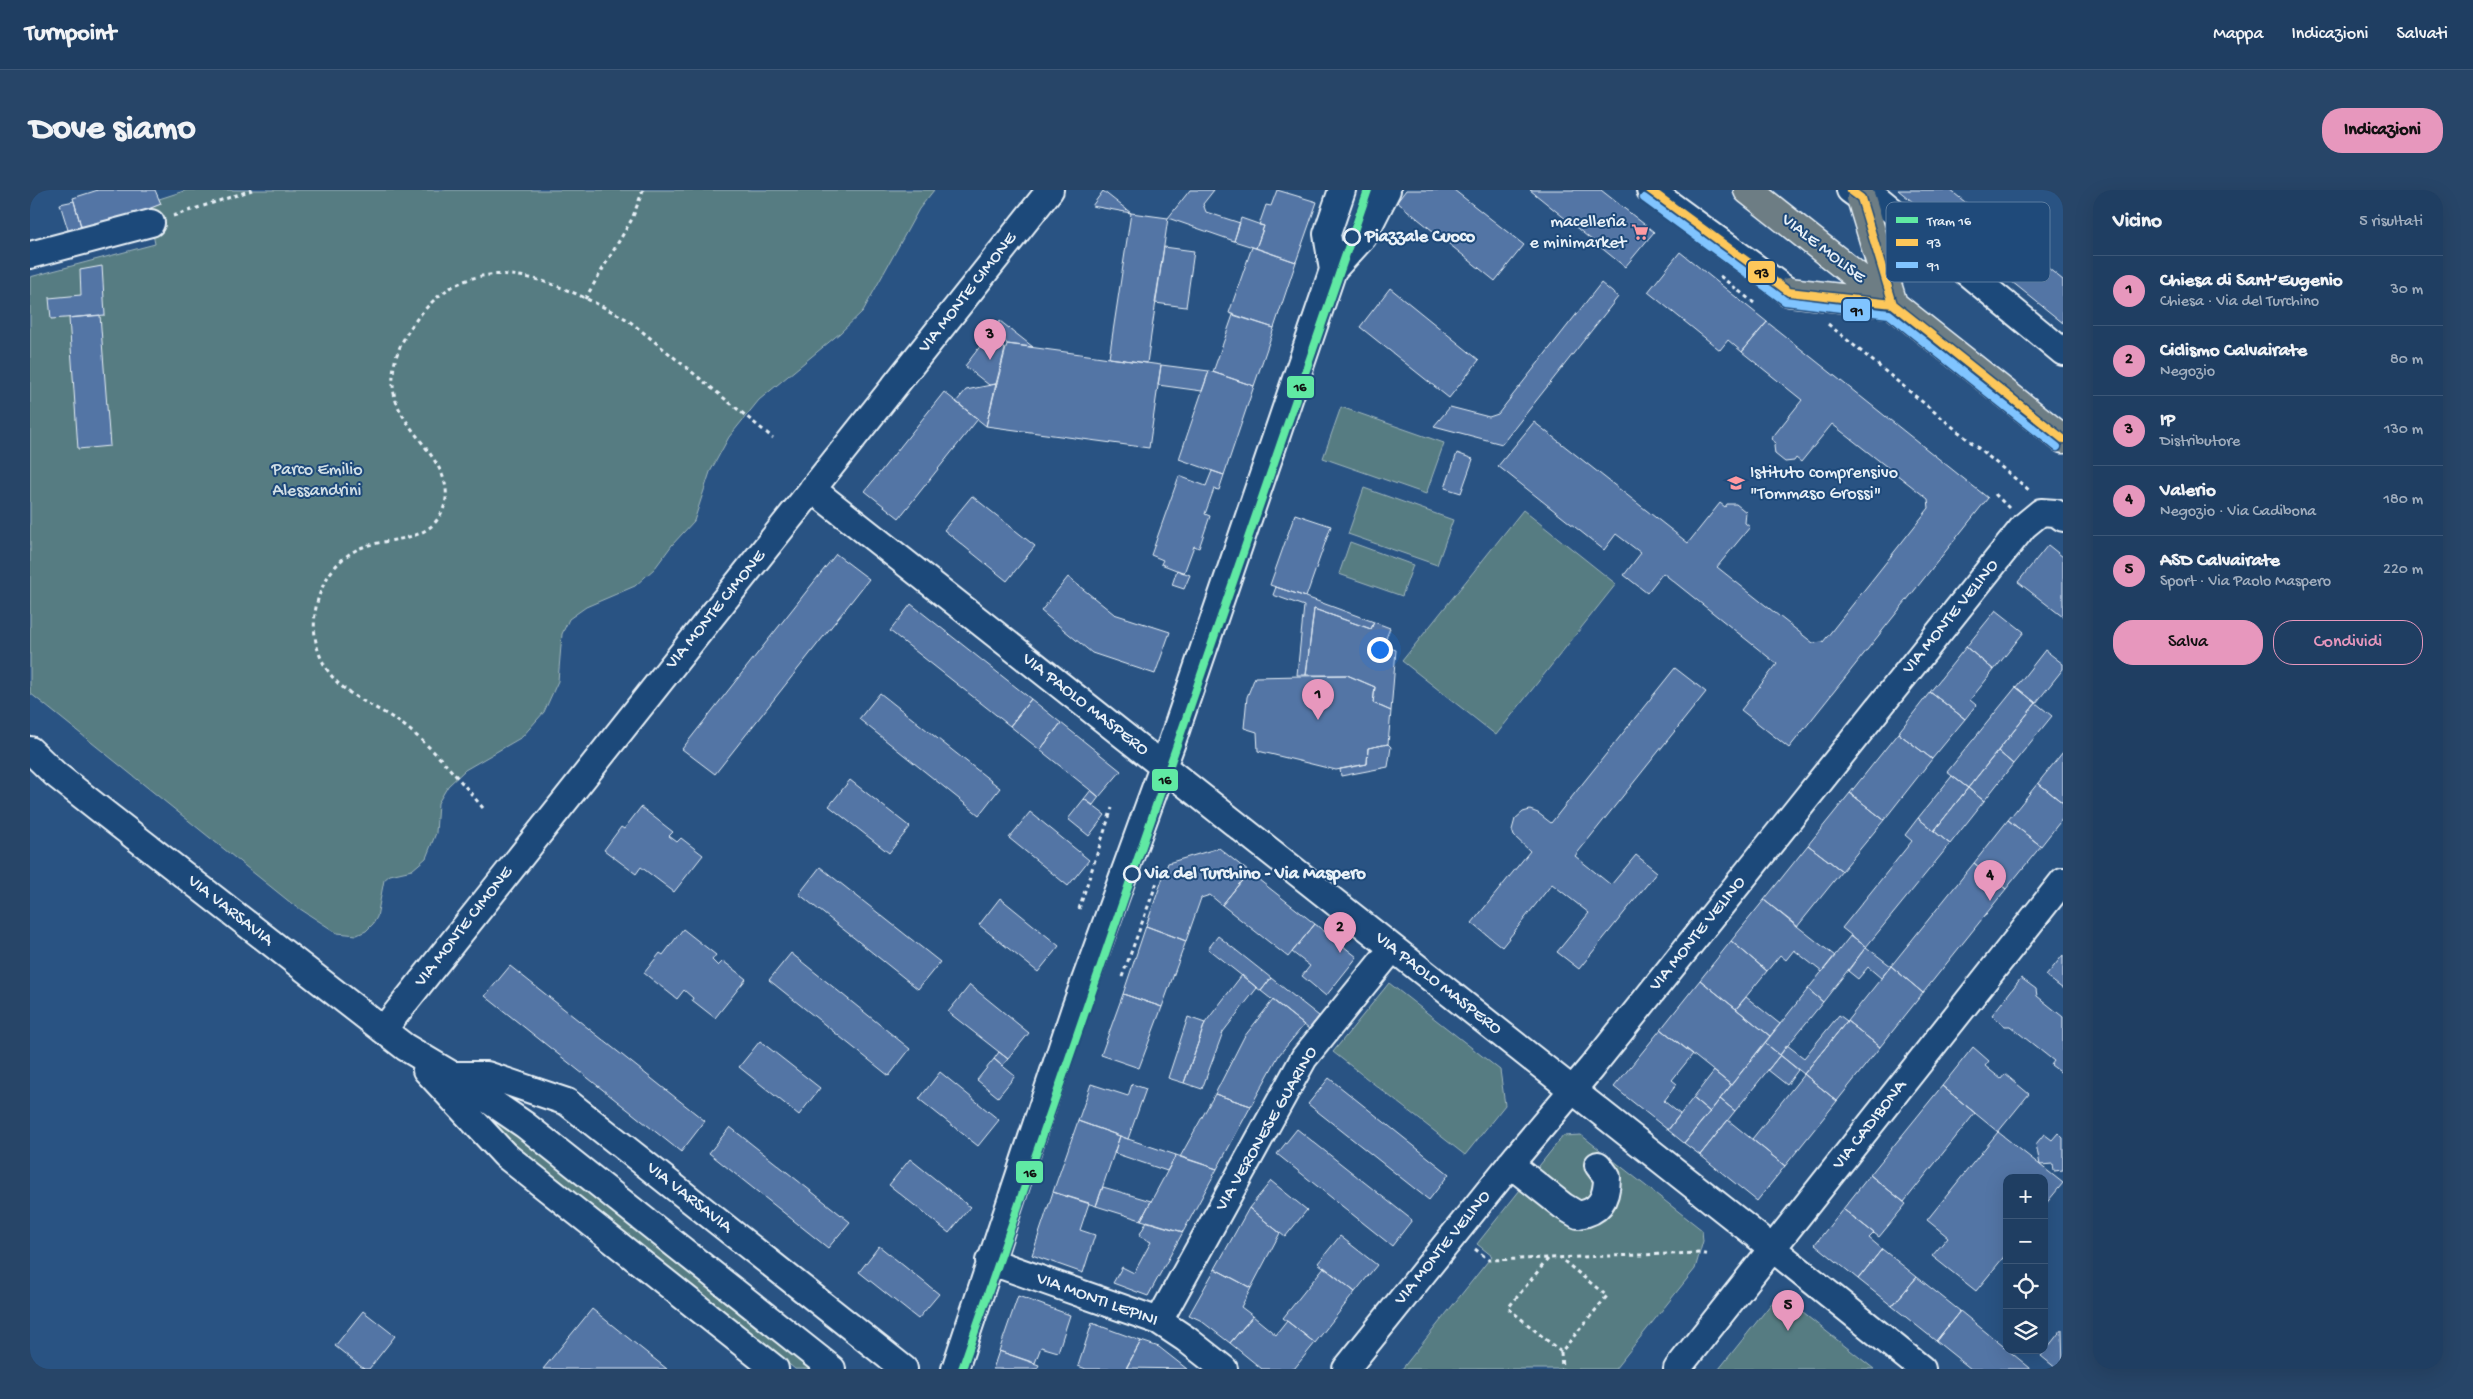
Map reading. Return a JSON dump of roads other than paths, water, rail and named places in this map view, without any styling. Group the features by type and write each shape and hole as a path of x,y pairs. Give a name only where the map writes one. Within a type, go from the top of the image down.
{"main road":[{"name":"VIALE MOLISE","path":"1748,190 2063,439"},
{"path":"1789,292 1893,304 1856,194"}],"street":[{"name":"VIA MONTE CIMONE","path":"383,1030 1050,190"},
{"path":"1333,270 1327,234 1342,190"},
{"path":"955,1369 989,1261 1074,1011 1163,766 1333,270 1363,237 1387,190"},
{"path":"1650,190 1789,292"},
{"path":"1856,194 1878,199 1886,206"},
{"path":"30,255 151,223"},
{"path":"1978,282 2063,352"},
{"name":"VIA PAOLO MASPERO","path":"812,489 1922,1369"},
{"name":"VIA MONTE VELINO","path":"1346,1369 2024,526 2041,512 2060,515"},
{"name":"VIA VARSAVIA","path":"30,750 55,774"},
{"name":"VIA VARSAVIA","path":"30,758 55,774 405,1048 505,1155 775,1369"},
{"name":"VIA CADIBONA","path":"1677,1369 2063,881"},
{"name":"VIA VERONESE GUARINO","path":"1159,1321 1304,1058 1392,949"},
{"name":"VIA VARSAVIA","path":"405,1048 452,1075 525,1125 832,1369"},
{"name":"VIA VARSAVIA","path":"452,1075 487,1076 568,1102 904,1369"},
{"path":"1510,1164 1563,1206 1578,1215 1594,1211 1606,1194 1607,1177 1598,1165"},
{"name":"VIA MONTI LEPINI","path":"989,1261 1159,1321 1186,1338 1224,1369"}],"tram line":[{"name":"16","path":"962,1369 1368,190"}],"place":[{"name":"macelleria e minimarket","path":"1640,232"},
{"name":"Piazzale Cuoco","path":"1352,237"},
{"name":"IP","path":"990,360"},
{"name":"Istituto comprensivo \"Tommaso Grossi\"","path":"1736,483"},
{"name":"Chiesa di Sant’Eugenio","path":"1318,720"},
{"name":"Via del Turchino - Via Maspero","path":"1132,874"},
{"name":"Valerio","path":"1990,901"},
{"name":"Ciclismo Calvairate","path":"1340,953"},
{"name":"ASD Calvairate","path":"1788,1331"}],"park label":[{"name":"Parco Emilio Alessandrini","path":"317,480"}]}
